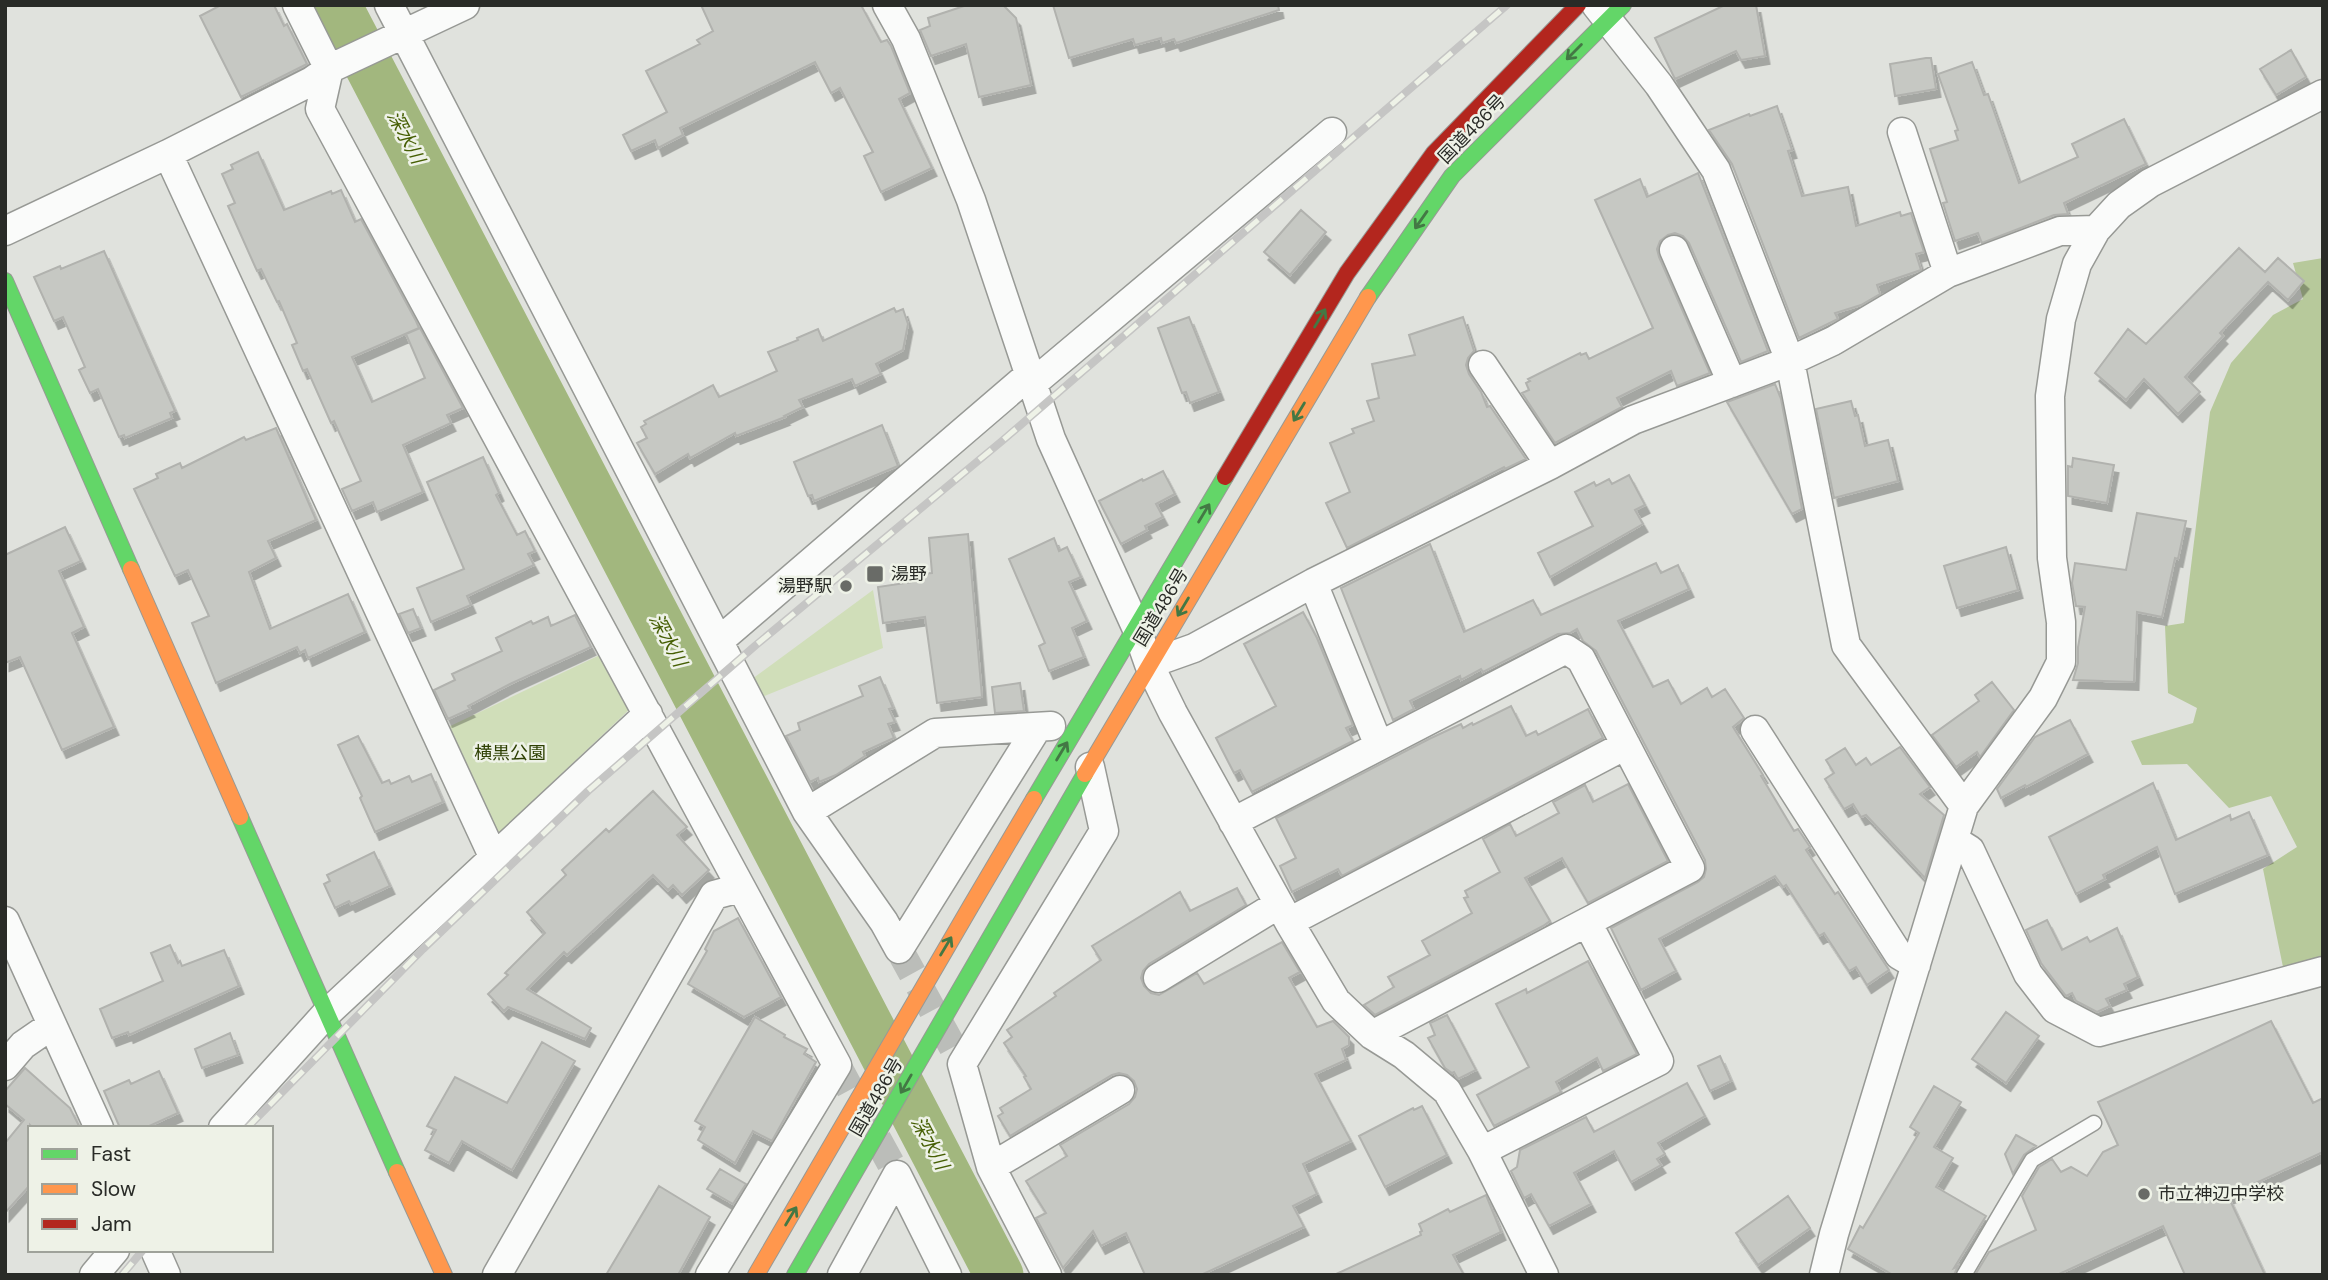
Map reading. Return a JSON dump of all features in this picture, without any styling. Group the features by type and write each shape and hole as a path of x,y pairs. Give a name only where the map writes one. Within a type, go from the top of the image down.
{"main road":[{"name":"国道486号","path":"756,1275 865,1090 911,1005 1347,273 1434,153 1578,5"},
{"name":"国道486号","path":"795,1275 1149,664 1372,290 1452,176 1609,10"},
{"path":"5,281 326,1014 444,1275"}],"street":[{"path":"297,5 329,68 320,109 836,1065 710,1275"},
{"path":"389,5 807,812 884,922 899,949 1037,728"},
{"path":"5,231 167,154 312,81 329,68 465,5"},
{"path":"887,5 906,39 971,200 1051,439 1136,627 1149,664 1233,822 1336,1001 1371,1035 1404,1055 1447,1091 1482,1150 1544,1275"},
{"path":"1609,10 1716,170 1790,361 1846,645 1964,806"},
{"path":"1825,1275 1834,1234 1964,806 2043,698 2061,662 2061,622 2052,558 2050,396 2061,318 2077,264 2096,230 2119,205 2150,183 2323,94"},
{"path":"719,641 1332,132"},
{"path":"1902,132 1948,273"},
{"path":"167,154 494,856"},
{"path":"1149,664 1194,648 1313,583 1550,465 1633,420 1790,361 1833,341 1948,273 2060,231 2096,230"},
{"path":"1674,250 1732,383"},
{"path":"1483,365 1550,465"},
{"path":"1313,583 1379,746"},
{"path":"1233,822 1566,649 1581,659 1690,869 1371,1035"},
{"path":"225,1126 326,1014 648,714"},
{"path":"807,812 935,733 1037,728 1080,721"},
{"path":"1755,730 1899,955 1916,965"},
{"path":"1158,978 1626,745"},
{"path":"1047,1275 991,1167 962,1064 1104,831 1090,767"},
{"path":"1954,839 1970,850 2028,974 2055,1009 2099,1032 2320,977"},
{"path":"497,1275 714,895 740,888"},
{"path":"1482,1150 1659,1061 1587,922"},
{"path":"6,926 98,1126"},
{"path":"5,1066 23,1045 52,1025"},
{"path":"991,1167 1120,1090"},
{"path":"842,1275 897,1175 947,1275"},
{"path":"94,1275 113,1252"},
{"path":"156,1252 166,1275"}],"lane":[{"path":"1964,1275 2032,1160 2094,1123"}],"green space":[{"path":"2323,258 2323,956 2283,967 2263,869 2297,847 2271,796 2229,808 2187,764 2142,765 2131,741 2193,723 2197,708 2168,693 2165,626 2184,623 2210,412 2231,363 2273,315 2303,299 2293,263"},
{"path":"873,590 883,648 762,697 752,679"},
{"name":"横黒公園","path":"602,654 632,707 500,832 483,826 444,729"}],"building":[{"path":"221,5 274,5 307,64 241,97 200,16"},
{"path":"701,5 861,5 881,42 887,40 891,46 910,93 899,99 932,168 881,192 864,156 873,152 840,88 831,93 815,62 680,128 683,135 658,148 655,140 631,151 623,135 667,112 646,71 700,44 697,40 713,31"},
{"path":"967,5 1003,5 1016,18 1031,85 979,97 966,44 931,56 920,30 930,26 928,18"},
{"path":"1053,5 1278,5 1279,10 1176,43 1174,39 1162,43 1161,38 1135,45 1133,39 1069,58"},
{"path":"1725,5 1756,5 1765,56 1741,60 1736,51 1675,79 1655,38"},
{"path":"2291,50 2306,77 2276,95 2260,69"},
{"path":"1931,58 1936,89 1895,96 1890,64"},
{"path":"1972,62 1984,95 1988,94 2019,183 2078,157 2072,144 2124,119 2146,164 2064,203 2068,214 2054,215 1982,243 1978,233 1955,241 1943,203 1947,202 1930,149 1958,140 1955,131 1958,130 1938,74"},
{"path":"1777,106 1792,150 1788,151 1802,196 1848,187 1856,226 1900,212 1901,216 1911,213 1924,252 1916,254 1921,270 1877,285 1880,294 1861,305 1835,313 1838,319 1799,338 1732,164 1709,130"},
{"path":"258,152 284,210 331,191 332,194 341,190 355,222 361,219 416,321 419,328 352,357 372,402 425,378 406,334 420,328 463,408 447,415 451,423 403,445 423,492 377,512 373,502 352,511 342,489 361,481 307,369 303,371 292,345 297,343 279,301 277,302 261,269 257,271 228,206 235,203 222,174 233,169 231,165"},
{"path":"1698,173 1768,351 1741,362 1689,243 1683,236 1675,233 1668,235 1660,241 1657,249 1659,257 1710,373 1677,386 1671,371 1617,398 1622,407 1555,443 1522,393 1529,390 1526,383 1530,381 1528,379 1580,353 1586,353 1589,359 1653,328 1595,200 1640,179 1647,197"},
{"path":"1301,210 1326,232 1290,275 1264,252"},
{"path":"2239,248 2265,272 2278,258 2304,281 2288,300 2268,282 2220,333 2223,336 2185,377 2200,392 2178,414 2144,379 2126,400 2095,373 2128,329 2146,344"},
{"path":"104,251 175,411 170,413 172,418 125,438 124,435 119,437 98,389 90,393 79,370 85,367 63,317 54,321 34,277"},
{"path":"894,308 896,312 903,309 908,324 903,350 876,364 881,374 855,386 852,379 799,400 803,407 785,417 736,436 735,433 690,458 688,454 655,474 637,443 647,438 641,427 646,424 644,421 713,385 719,397 777,371 768,352 798,340 797,338 818,329 823,341"},
{"path":"1189,317 1219,392 1190,403 1186,392 1182,393 1158,328"},
{"path":"1463,317 1474,351 1466,365 1469,374 1487,407 1490,406 1526,459 1505,469 1504,467 1347,548 1326,503 1350,492 1330,443 1354,433 1352,429 1374,421 1367,401 1379,398 1372,364 1415,355 1409,335"},
{"path":"1775,384 1781,399 1802,509 1792,514 1727,402"},
{"path":"1851,401 1855,416 1858,415 1865,446 1888,440 1898,481 1834,498 1816,409"},
{"path":"882,425 898,466 814,501 812,495 808,496 794,462"},
{"path":"276,428 316,520 268,541 276,558 249,572 270,629 348,594 365,632 308,658 305,650 300,653 297,647 216,683 192,623 209,616 188,570 175,576 134,489 158,478 156,474 180,463 182,468 244,437 246,440"},
{"path":"483,457 499,493 496,495 517,535 525,531 535,551 528,554 534,565 467,596 471,605 431,622 417,588 464,569 427,482"},
{"path":"2073,458 2114,465 2107,503 2068,496 2068,466 2072,467"},
{"path":"1163,471 1175,494 1156,504 1163,517 1145,526 1147,530 1121,544 1099,501"},
{"path":"1629,475 1645,505 1635,510 1643,524 1550,577 1538,553 1593,526 1575,492 1594,482 1596,486 1609,479 1612,484"},
{"path":"2137,513 2186,521 2162,617 2137,612 2134,682 2073,680 2078,663 2085,607 2076,606 2072,583 2075,563 2126,570"},
{"path":"65,527 81,561 59,571 84,627 72,633 114,727 62,750 20,657 5,663 5,555"},
{"path":"968,534 982,697 937,703 925,617 883,623 878,587 919,581 918,574 932,573 929,538"},
{"path":"1054,538 1059,551 1067,547 1081,577 1069,582 1087,621 1072,628 1084,657 1049,671 1039,646 1045,643 1009,559"},
{"path":"1430,544 1464,632 1533,600 1541,615 1656,563 1661,573 1678,565 1689,589 1618,621 1653,687 1668,680 1681,704 1707,688 1712,697 1725,689 1744,718 1733,727 1763,775 1761,776 1794,831 1798,829 1810,847 1806,850 1835,894 1838,892 1889,970 1867,985 1856,967 1849,971 1824,933 1819,936 1786,885 1783,887 1775,876 1659,939 1676,971 1641,990 1611,928 1698,882 1704,877 1705,860 1596,651 1583,641 1577,629 1558,634 1483,672 1481,669 1461,680 1460,676 1410,701 1414,709 1393,720 1341,588"},
{"path":"2006,547 2018,590 1957,608 1944,566"},
{"path":"413,609 421,628 408,633 399,614"},
{"path":"1303,612 1317,638 1353,725 1346,728 1353,741 1252,792 1240,770 1234,773 1216,738 1276,706 1244,644"},
{"path":"575,615 591,647 510,684 468,706 470,709 448,719 434,690 455,680 452,674 502,651 496,638 531,621 533,624 548,617 551,626"},
{"path":"880,677 893,708 889,709 895,722 888,724 894,738 863,752 865,756 836,775 819,782 818,778 810,782 786,736 800,730 798,723 863,696 859,686"},
{"path":"1992,682 2014,710 1980,757 1977,752 1956,767 1932,735 1979,701 1975,695"},
{"path":"1020,683 1024,711 995,713 992,687"},
{"path":"1511,706 1526,736 1536,731 1538,735 1588,709 1603,738 1342,876 1338,869 1292,892 1280,866 1296,858 1276,818 1429,739 1461,724 1463,728 1472,723 1473,725"},
{"path":"2070,720 2088,754 2001,798 1997,789 2035,737"},
{"path":"358,736 382,783 389,780 391,784 409,776 412,782 431,774 443,802 375,832 360,798 362,796 338,745"},
{"path":"1900,747 1930,787 1920,794 1944,815 1925,878 1866,815 1861,817 1853,804 1844,809 1825,779 1834,773 1826,760 1845,748 1856,765 1866,758 1871,765"},
{"path":"2153,783 2176,840 2230,815 2231,820 2249,812 2268,855 2175,894 2157,847 2103,875 2105,879 2076,894 2049,837"},
{"path":"1628,784 1668,861 1588,903 1562,858 1525,878 1550,921 1375,1015 1364,1005 1394,987 1388,977 1430,955 1422,941 1472,913 1464,898 1468,897 1465,891 1500,872 1483,839 1510,824 1516,836 1559,813 1553,802 1585,785 1593,802"},
{"path":"653,791 687,827 677,835 709,870 682,895 673,885 668,890 653,875 567,955 564,952 527,989 591,1028 585,1039 508,1007 504,1011 488,994 545,933 527,912 566,875 562,870 606,829 609,832"},
{"path":"374,852 390,886 351,904 349,901 335,908 324,884 330,881 327,875"},
{"path":"1237,888 1246,905 1149,964 1141,978 1144,986 1151,993 1159,995 1197,973 1204,984 1282,942 1300,972 1289,978 1317,1027 1333,1021 1349,1037 1349,1045 1342,1049 1346,1060 1315,1074 1351,1141 1303,1164 1317,1194 1293,1206 1304,1227 1201,1275 1145,1275 1126,1233 1101,1246 1093,1231 1063,1268 1036,1218 1046,1213 1026,1181 1067,1156 1060,1145 1129,1104 1137,1089 1134,1081 1127,1075 1112,1075 1010,1136 998,1116 1003,1113 1000,1108 1031,1089 1024,1077 1026,1076 1004,1043 1012,1037 1007,1030 1101,960 1092,946 1180,892 1190,911"},
{"path":"738,918 781,997 744,1017 688,984 707,951 705,949 714,931"},
{"path":"2047,920 2062,950 2087,937 2090,942 2117,928 2138,977 2124,984 2127,990 2106,999 2110,1006 2097,1012 2076,1001 2072,993 2066,996 2041,963 2026,930"},
{"path":"170,945 182,966 224,950 239,986 129,1035 128,1032 112,1038 100,1009 163,981 151,953"},
{"path":"1588,961 1637,1054 1603,1071 1597,1058 1556,1082 1561,1092 1494,1126 1477,1095 1529,1067 1496,1004 1526,989 1527,993"},
{"path":"2006,1012 2039,1036 2006,1083 1972,1059"},
{"path":"1447,1015 1476,1070 1458,1079 1454,1072 1445,1068 1428,1038 1435,1035 1430,1023"},
{"path":"755,1017 807,1049 804,1054 816,1062 772,1141 753,1131 735,1163 698,1140 705,1127 695,1121"},
{"path":"2271,1021 2313,1103 2323,1098 2323,1152 2228,1196 2265,1275 2185,1275 2163,1226 2057,1275 1975,1275 1989,1252 2036,1230 2022,1196 2039,1167 2052,1159 2061,1172 2071,1167 2087,1176 2103,1152 2118,1145 2098,1102"},
{"path":"230,1033 238,1055 202,1068 195,1049"},
{"path":"542,1042 575,1061 512,1170 462,1141 449,1163 425,1150 436,1130 427,1126 455,1077 507,1103"},
{"path":"1720,1056 1731,1081 1710,1091 1698,1066"},
{"path":"25,1068 70,1108 79,1126 28,1126 28,1187 5,1213 5,1143 24,1120 5,1104 5,1091"},
{"path":"159,1071 178,1113 149,1126 119,1126 104,1091 129,1080 131,1084"},
{"path":"1687,1083 1705,1116 1658,1143 1665,1154 1657,1159 1661,1165 1631,1182 1614,1151 1574,1173 1591,1204 1549,1226 1531,1194 1524,1198 1511,1171 1517,1167 1520,1150 1586,1117 1594,1132"},
{"path":"1934,1086 1961,1102 1934,1147 1953,1158 1936,1187 1986,1216 1954,1268 1958,1266 1954,1275 1893,1275 1848,1249 1919,1133 1910,1127"},
{"path":"1422,1106 1447,1155 1385,1187 1359,1136"},
{"path":"2016,1135 2036,1146 2024,1155 2013,1174 2005,1154"},
{"path":"720,1169 746,1184 733,1204 707,1189"},
{"path":"659,1186 710,1217 678,1275 606,1275"},
{"path":"1486,1195 1501,1232 1453,1255 1464,1275 1334,1275 1421,1235 1419,1224 1448,1209 1450,1212"},
{"path":"1788,1196 1810,1228 1758,1265 1736,1233"}],"waterway":[{"name":"深水川","path":"337,5 999,1275"}],"tunnel":[{"path":"899,949 962,1064"},
{"path":"837,1065 897,1175"}],"railway":[{"path":"249,1126 423,949 588,791 756,645 1002,441 1507,5"},
{"path":"122,1275 141,1252"}],"traffic: fast":[{"path":"1368,297 1452,176 1623,5"},
{"path":"5,281 131,569"},
{"path":"1034,799 1225,477"},
{"path":"795,1275 1085,774"},
{"path":"240,817 397,1172"}],"traffic: slow":[{"path":"1085,774 1368,297"},
{"path":"131,569 240,817"},
{"path":"756,1275 1034,799"},
{"path":"397,1172 444,1275"}],"traffic: jam":[{"path":"1225,477 1347,273 1434,153 1578,5"}],"place":[{"name":"湯野","path":"875,574"},
{"name":"湯野駅","path":"846,586"},
{"name":"市立神辺中学校","path":"2144,1194"}]}
